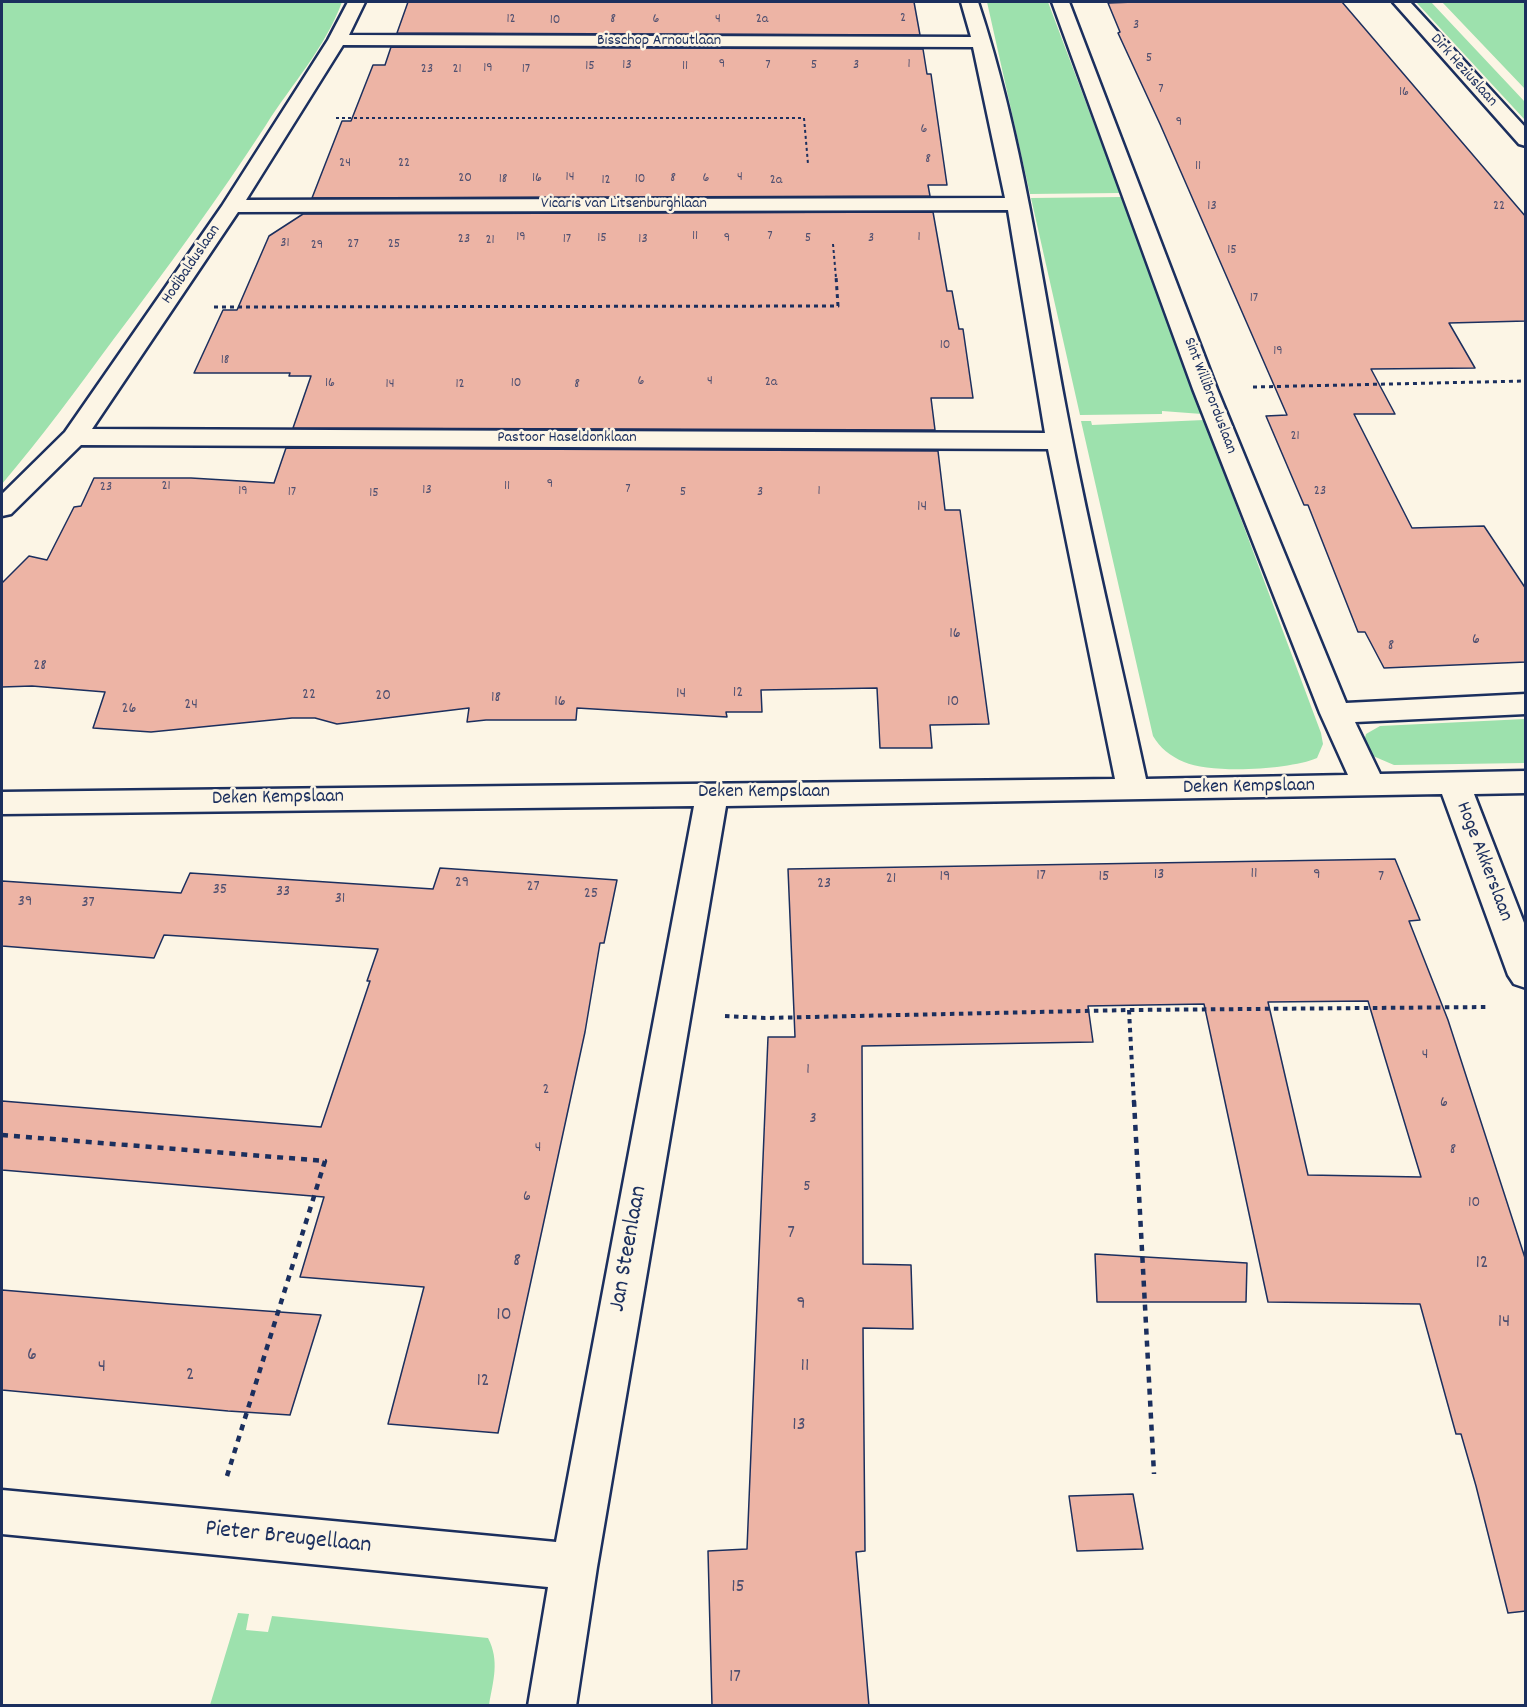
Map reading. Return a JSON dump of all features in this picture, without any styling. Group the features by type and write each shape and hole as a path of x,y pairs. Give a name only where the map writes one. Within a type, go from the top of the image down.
{"street":[{"name":"Hodibalduslaan","path":"2,508 74,437 232,206 337,40 356,2"},
{"path":"970,2 982,42 1017,204 1059,441 1134,790"},
{"name":"Sint Willibrorduslaan","path":"1061,2 1205,389 1335,713 1369,785"},
{"name":"Dirk Heziuslaan","path":"1401,2 1526,140"},
{"name":"Bisschop Arnoutlaan","path":"337,40 982,42"},
{"name":"Vicaris van Litsenburghlaan","path":"232,206 1017,204"},
{"name":"Pastoor Haseldonklaan","path":"74,437 1059,441"},
{"path":"1335,713 1526,704"},
{"name":"Deken Kempslaan","path":"2,803 1134,790 1526,782"},
{"name":"Hoge Akkerslaan","path":"1454,783 1526,975"},
{"name":"Jan Steenlaan","path":"552,1706 574,1567 711,794"},
{"name":"Pieter Breugellaan","path":"2,1512 574,1567"}],"path":[{"path":"162,307 838,306 830,205 811,194 804,118 287,118"},
{"path":"1205,389 1526,381"},
{"path":"671,1014 765,1018 1129,1010 1491,1007"},
{"path":"1129,1010 1154,1474"},
{"path":"2,1135 325,1161 210,1532"}],"green space":[{"path":"2,2 342,2 327,35 172,261 31,449 2,484"},
{"path":"987,2 1048,2 1120,193 1030,194"},
{"path":"1416,2 1431,2 1525,102 1525,120"},
{"path":"1442,2 1525,2 1525,89"},
{"path":"1121,197 1202,414 1162,411 1162,414 1080,415 1031,198"},
{"path":"1204,420 1321,733 1323,744 1317,758 1270,768 1231,769 1196,766 1170,754 1153,736 1081,421 1091,421 1092,425"},
{"path":"1525,719 1525,763 1394,765 1373,756 1364,742 1366,734 1380,726"},
{"path":"238,1613 249,1614 246,1630 268,1632 272,1616 488,1638 495,1663 489,1705 210,1705"}],"building":[{"path":"408,2 914,2 920,35 397,33"},
{"path":"1342,2 1526,217 1526,321 1449,323 1475,368 1371,369 1395,414 1354,414 1412,528 1484,526 1526,589 1526,662 1384,668 1365,632 1358,632 1308,505 1304,505 1266,416 1287,415 1118,33 1120,32 1108,3"},
{"path":"391,47 923,49 927,74 931,74 947,185 928,185 930,196 312,198 342,121 351,121 373,65 385,65"},
{"path":"933,212 947,291 952,291 959,329 963,329 973,398 931,398 935,430 293,428 311,376 289,376 290,373 194,373 223,310 237,310 269,236 303,214"},
{"path":"286,448 938,451 945,510 960,510 989,724 930,725 932,748 880,748 877,688 761,690 762,712 726,712 727,717 577,708 576,720 467,722 469,708 337,724 315,718 292,718 151,732 93,728 105,692 32,686 2,687 2,583 29,556 47,560 74,507 81,506 94,478 191,478 274,483"},
{"path":"1395,859 1420,920 1409,921 1448,1020 1526,1261 1526,1611 1508,1613 1476,1486 1461,1434 1456,1434 1420,1304 1268,1302 1204,1004 1088,1006 1093,1042 862,1046 863,1264 911,1265 913,1329 863,1328 865,1551 856,1552 869,1706 712,1706 708,1551 747,1549 768,1037 795,1037 788,869","holes":["1368,1001 1421,1177 1308,1175 1268,1002"]},
{"path":"440,868 617,880 604,943 600,943 585,1032 498,1433 388,1424 424,1287 300,1277 324,1197 2,1170 2,1101 321,1127 370,981 367,981 378,949 164,935 154,958 2,946 2,881 181,893 190,873 433,889"},
{"path":"1095,1254 1247,1263 1246,1302 1097,1302"},
{"path":"2,1290 321,1315 290,1415 228,1411 2,1390"},
{"path":"1133,1494 1143,1549 1077,1551 1069,1496"}]}
